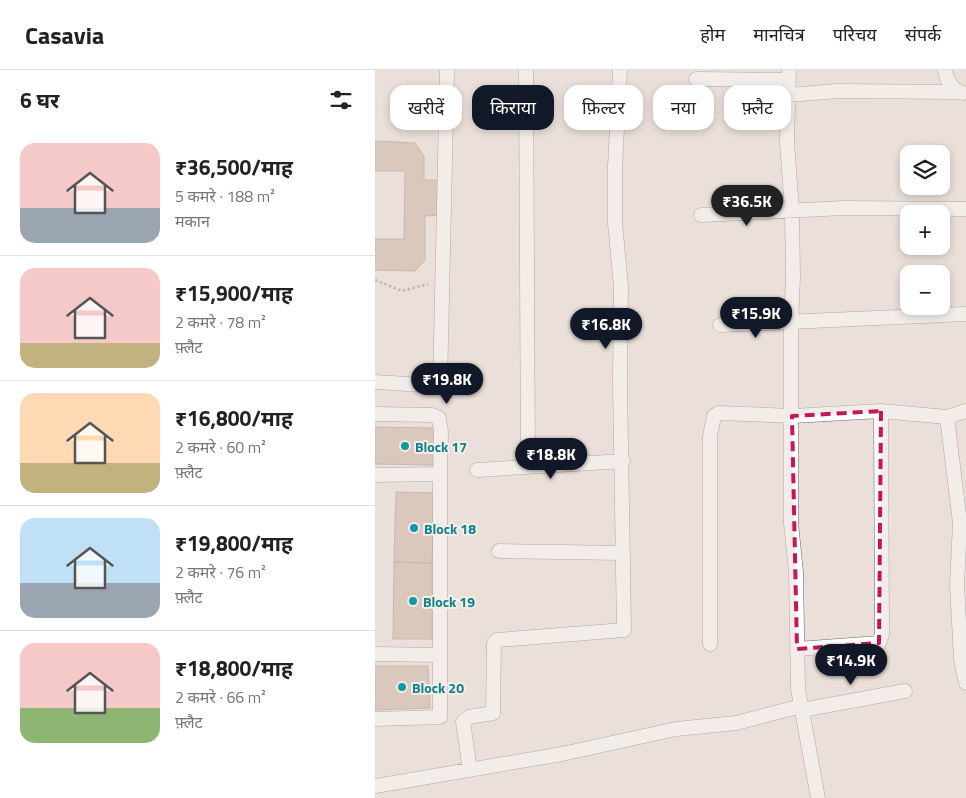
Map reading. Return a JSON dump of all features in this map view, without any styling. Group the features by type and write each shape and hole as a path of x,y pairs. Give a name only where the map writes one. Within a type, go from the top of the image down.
{"street":[{"path":"375,382 440,386 447,70"},
{"path":"526,70 529,467"},
{"path":"470,770 463,722 469,717 493,713 494,642 497,640 624,630 623,461 620,384 621,286 615,223 615,167 620,70"},
{"path":"945,70 946,78 962,93"},
{"path":"696,80 789,75"},
{"path":"791,95 837,91 962,93"},
{"path":"788,130 793,276 791,323 791,523 796,572 798,689 818,798"},
{"path":"701,215 844,208 966,209"},
{"path":"720,325 791,323 893,315 966,314"},
{"path":"797,649 879,643 881,634 881,411"},
{"path":"709,644 711,436 714,416 719,413 792,416 881,411 947,416 966,411"},
{"path":"375,414 432,415 439,418 441,432 440,717 375,719"},
{"path":"947,416 960,523 957,585 961,659 966,683"},
{"path":"477,470 623,461"},
{"path":"375,475 440,474"},
{"path":"499,550 623,553"},
{"path":"375,654 439,655"},
{"path":"375,786 598,747 676,729 737,723 802,708 905,690"}],"path":[{"path":"375,280 402,291 442,280"}],"highlighted area":[{"path":"881,411 879,643 797,649 792,416"}],"building":[{"path":"375,141 415,143 424,156 424,180 439,180 439,215 425,216 425,260 415,271 375,270 375,239 404,239 405,171 375,171"},
{"name":"Block 17","path":"375,427 436,428 436,465 375,464"},
{"name":"Block 18","path":"396,492 434,493 432,563 394,562"},
{"name":"Block 19","path":"394,562 432,563 432,639 393,639"},
{"name":"Block 20","path":"375,666 428,666 430,708 375,710"}],"place":[{"name":"Block 17","path":"405,446"},
{"name":"Block 18","path":"414,528"},
{"name":"Block 19","path":"413,601"},
{"name":"Block 20","path":"402,687"}]}
